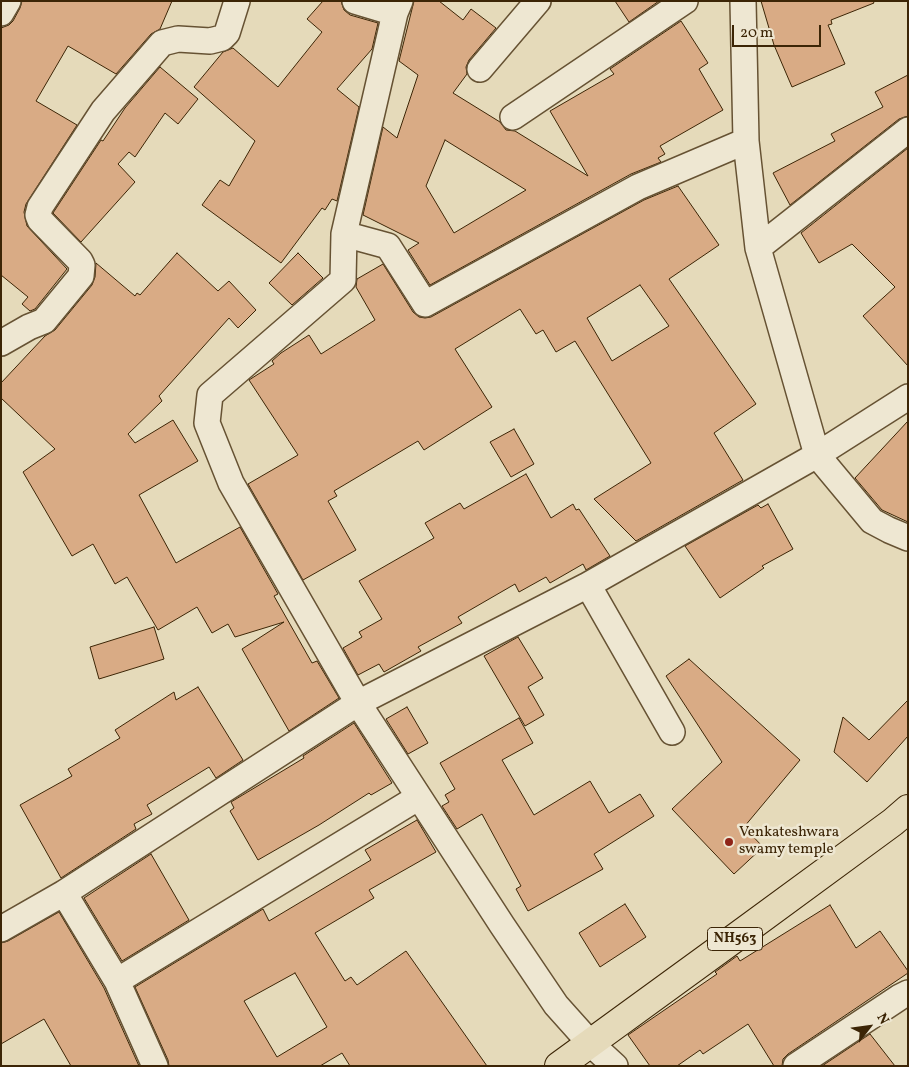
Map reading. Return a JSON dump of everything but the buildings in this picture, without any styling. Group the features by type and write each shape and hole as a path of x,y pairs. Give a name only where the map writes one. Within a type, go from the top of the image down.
{"highway":[{"name":"NH563","path":"559,1066 747,930 908,809"}],"street":[{"path":"1,13 8,1"},
{"path":"1,343 44,321 81,276 82,266 80,261 40,220 38,215 40,207 103,111 162,43 178,39 210,42 222,38 226,33 237,1"},
{"path":"355,1 397,7 344,234 343,280 210,395 207,423 231,482 358,703 556,1005 615,1066"},
{"path":"480,69 538,1"},
{"path":"513,117 685,1"},
{"path":"743,1 746,141 758,248 817,455 872,521 908,538"},
{"path":"758,248 908,130"},
{"path":"344,234 388,246 425,304 638,187 746,141"},
{"path":"1,929 64,893 358,703 588,585 817,455 908,397"},
{"path":"588,585 672,732"},
{"path":"117,981 419,797"},
{"path":"64,893 117,981 155,1066"},
{"path":"796,1066 892,1002 908,994"}],"place":[{"name":"Venkateshwara swamy temple","path":"729,842"}]}
